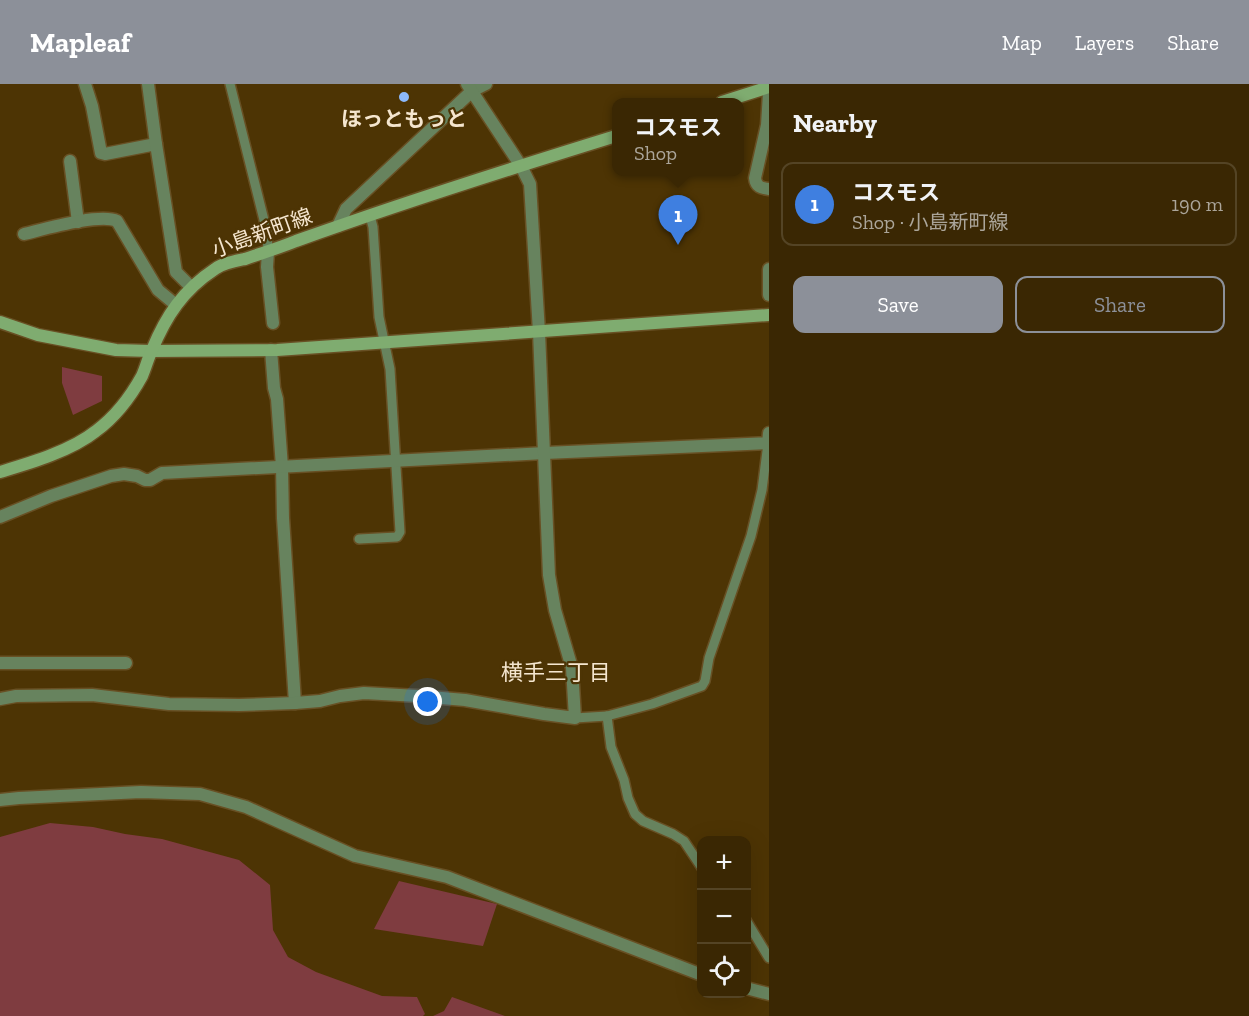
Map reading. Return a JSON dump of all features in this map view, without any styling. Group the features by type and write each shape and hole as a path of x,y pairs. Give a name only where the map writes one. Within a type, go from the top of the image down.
{"main road":[{"path":"737,98 768,90"},
{"name":"小島新町線","path":"0,472 74,445 95,432 114,415 144,373 151,351 176,305 191,286 217,267 612,137"},
{"path":"0,322 38,335 116,350 271,350 769,315"}],"street":[{"path":"85,84 92,106 101,153 156,144"},
{"path":"148,84 177,272 191,286"},
{"path":"338,226 346,209 470,88 486,84"},
{"path":"0,699 16,696 92,695 169,704 295,704 364,693 465,700 574,718 572,668 555,610 549,575 545,453 530,184 522,166 470,88"},
{"path":"768,90 767,125 755,178 759,187 769,189"},
{"path":"70,161 78,222"},
{"path":"24,234 78,222 110,218 117,221 158,290 176,305"},
{"path":"268,252 267,267 273,323"},
{"path":"769,268 769,295"},
{"path":"271,350 282,467 295,704"},
{"path":"0,517 51,496 111,476 124,474 150,480 162,473 545,453 769,438"},
{"path":"0,663 126,663"},
{"path":"0,800 141,792 200,794 246,807 355,856 447,877 697,973"},
{"path":"751,989 769,994"}],"lane":[{"path":"230,84 267,232 268,252"},
{"path":"359,539 397,537 400,532 390,369 379,317 373,227 370,216"},
{"path":"574,718 607,716 652,704 702,686 709,658 751,536 762,490 769,438"},
{"path":"607,716 610,747 635,814 643,821 684,841 697,860"},
{"path":"751,927 769,958"}],"shaded area":[{"path":"62,367 102,376 102,401 73,415 62,383"},
{"path":"50,823 93,827 162,839 239,860 270,885 273,930 288,957 316,972 382,996 417,997 425,1014 423,1016 0,1016 0,837"},
{"path":"399,881 497,904 483,946 374,929"},
{"path":"452,997 505,1016 433,1016 444,1011"}],"place":[{"name":"ほっともっと","path":"404,97"},
{"name":"コスモス","path":"678,245"}],"district":[{"name":"横手三丁目","path":"556,672"}]}
